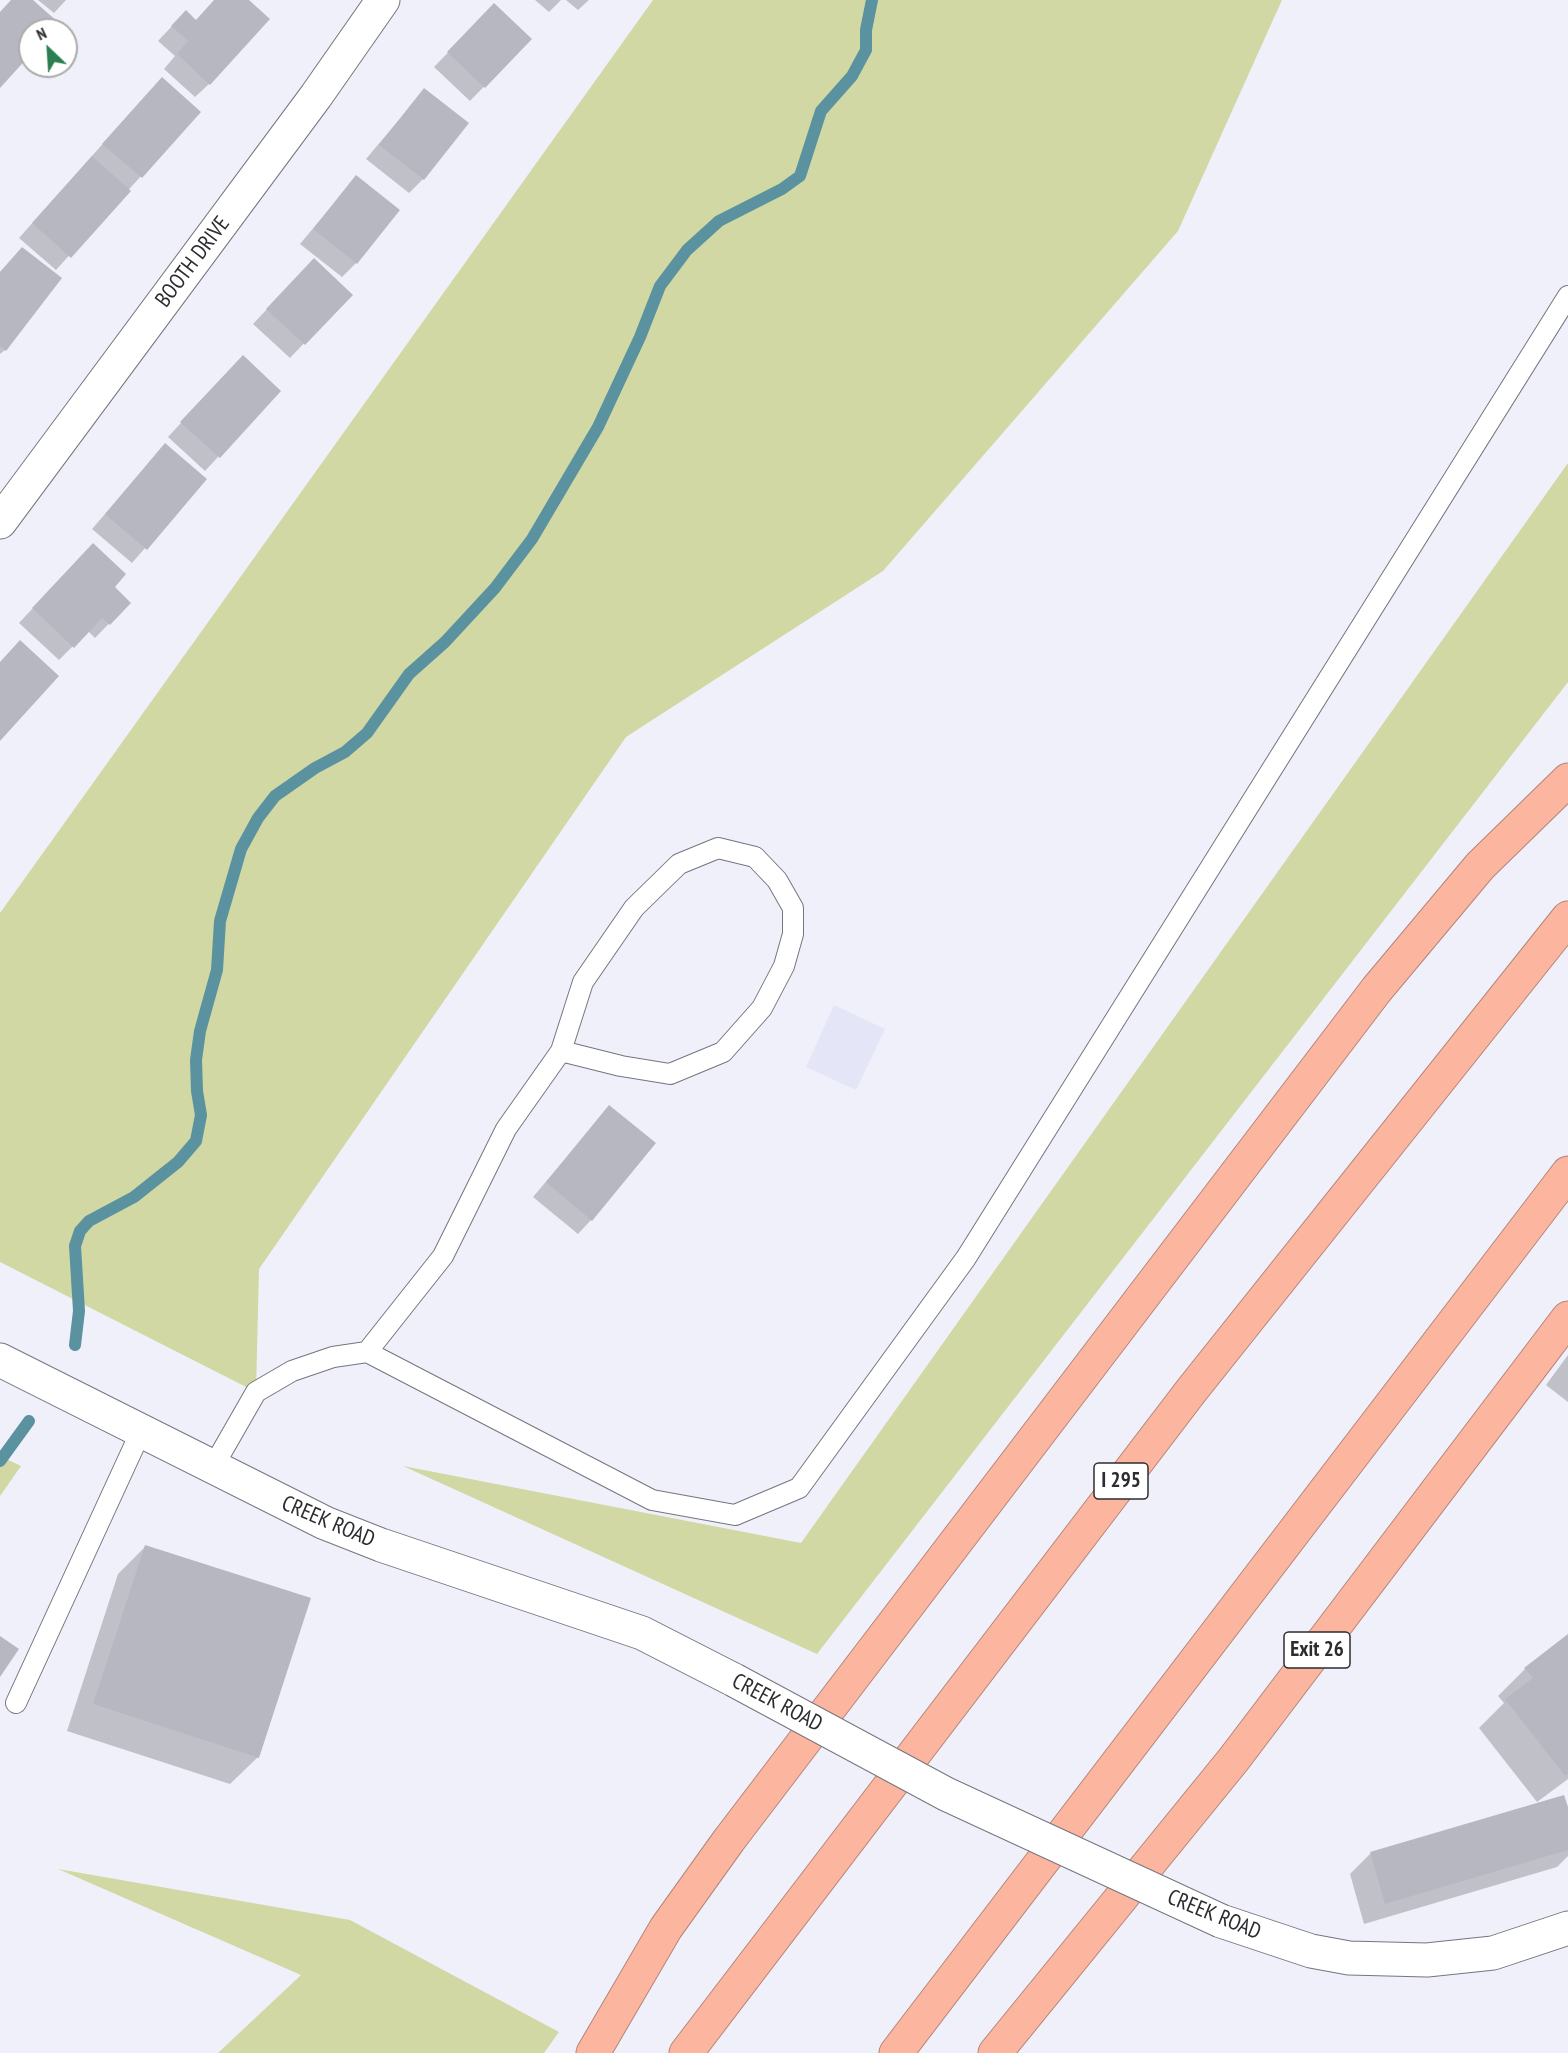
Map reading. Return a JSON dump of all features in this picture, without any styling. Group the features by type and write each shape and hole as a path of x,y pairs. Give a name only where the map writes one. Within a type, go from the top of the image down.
{"highway":[{"path":"592,2053 666,1928 774,1778 1377,989 1445,905 1515,831 1568,780"},
{"name":"I 295","path":"686,2053 1184,1401 1568,918"},
{"path":"896,2053 1568,1173"},
{"name":"Exit 26","path":"995,2053 1234,1759 1568,1318"}],"street":[{"name":"BOOTH DRIVE","path":"0,522 316,96 383,0"},
{"name":"CREEK ROAD","path":"0,1360 325,1523 381,1545 642,1633 946,1794 1221,1921 1311,1951 1349,1958 1403,1960 1427,1960 1493,1953 1568,1928"}],"lane":[{"path":"213,1467 256,1392 292,1371 333,1357 367,1352 652,1500 735,1515 799,1488 966,1258 1568,296"},
{"path":"367,1352 443,1256 506,1129 561,1051 583,982 634,908 679,864 718,848 755,857 777,880 793,908 793,934 784,966 762,1008 723,1053 670,1074 561,1051"},
{"path":"16,1703 141,1429"}],"shaded area":[{"path":"834,1005 885,1029 856,1090 806,1067"}],"green space":[{"path":"653,0 1282,0 1178,231 883,571 626,737 259,1269 256,1392 0,1262 0,913"},
{"path":"1568,463 1568,682 817,1654 403,1466 801,1543"},
{"path":"0,1456 21,1466 0,1496"},
{"path":"58,1869 350,1920 559,2032 544,2053 218,2053 301,1975"}],"building":[{"path":"11,0 33,0 53,18 18,18 18,68 0,88 0,12"},
{"path":"214,0 249,0 270,19 210,85 177,54 188,41 171,26 186,10 196,20"},
{"path":"494,3 532,39 485,88 447,52"},
{"path":"162,77 201,112 142,178 102,144"},
{"path":"424,88 469,123 424,180 379,145"},
{"path":"92,156 131,191 71,258 32,223"},
{"path":"356,175 400,210 357,264 313,229"},
{"path":"22,247 62,278 6,351 0,346 0,272"},
{"path":"314,258 353,295 305,345 266,309"},
{"path":"243,355 281,391 220,458 180,422"},
{"path":"165,443 207,479 147,550 105,514"},
{"path":"93,543 126,574 115,587 131,603 110,625 102,618 74,648 32,608"},
{"path":"20,640 59,676 0,741 0,662"},
{"path":"609,1105 656,1143 592,1221 546,1182"},
{"path":"145,1545 311,1598 259,1758 93,1704"},
{"path":"1568,1634 1568,1774 1565,1776 1505,1699 1533,1678 1524,1668"},
{"path":"0,1636 19,1649 0,1677"},
{"path":"1564,1795 1568,1807 1568,1850 1385,1904 1370,1852"}],"waterway":[{"path":"75,1345 79,1311 75,1246 80,1231 89,1221 134,1197 178,1162 196,1141 201,1115 197,1091 196,1060 200,1031 217,970 220,921 241,849 258,818 275,796 315,768 345,752 367,733 409,674 445,642 495,588 532,539 598,427 640,337 660,286 687,250 719,221 782,189 800,176 821,111 852,76 866,50 866,30 872,0"},
{"path":"0,1461 29,1421"}]}
